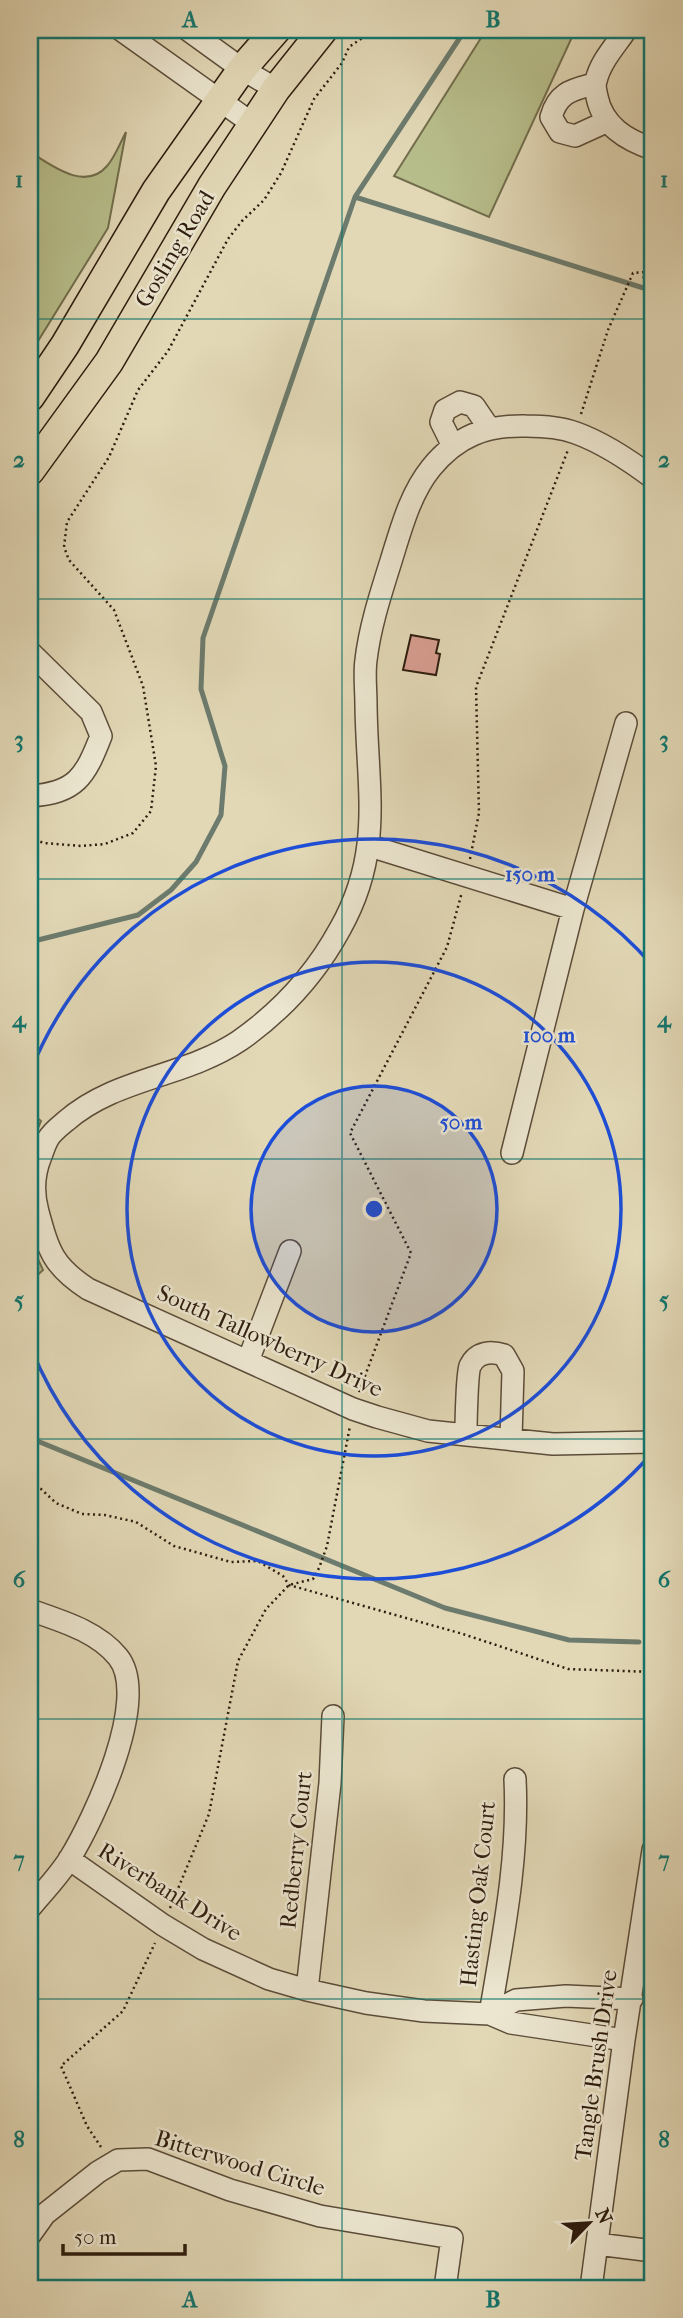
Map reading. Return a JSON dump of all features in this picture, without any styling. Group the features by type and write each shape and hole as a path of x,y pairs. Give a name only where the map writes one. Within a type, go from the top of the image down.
{"main road":[{"name":"Gosling Road","path":"30,397 65,345 156,191 243,69 276,30"},
{"name":"Gosling Road","path":"30,471 109,362 199,209 276,89 323,30"}],"street":[{"path":"121,30 144,37 253,124"},
{"path":"188,30 276,89"},
{"path":"626,30 600,69 594,84 604,115 613,129 634,142 653,149"},
{"path":"594,84 570,91 555,103 551,117 560,132 575,136 604,115"},
{"path":"460,441 442,422 445,410 460,402 474,406 489,428"},
{"path":"573,909 370,846 365,662 372,624 413,498 431,468 460,441 489,428 545,426 575,432 623,456 653,478"},
{"path":"30,652 91,712 101,736 91,762 78,780 54,794 30,796"},
{"path":"512,1153 573,909 626,723"},
{"name":"South Tallowberry Drive","path":"370,846 355,899 329,950 310,978 266,1020 237,1042 204,1061 121,1088 92,1102 49,1136 34,1181 35,1200 48,1249 58,1264 79,1283 353,1409 428,1431 553,1444 653,1443"},
{"path":"248,1361 290,1251"},
{"path":"466,1434 470,1366 481,1354 492,1352 504,1355 513,1371 511,1438"},
{"path":"30,1610 102,1640 120,1660 127,1678 128,1705 122,1738 90,1820 69,1860 30,1908"},
{"name":"Redberry Court","path":"307,1990 330,1783 333,1716"},
{"name":"Hasting Oak Court","path":"490,2014 504,1933 517,1820 515,1779"},
{"name":"Tangle Brush Drive","path":"591,2288 653,1850"},
{"name":"Riverbank Drive","path":"69,1860 163,1925 203,1949 269,1979 366,2003 424,2011 490,2014 511,2023 624,2040"},
{"name":"Riverbank Drive","path":"490,2014 516,2000 566,1996 632,1999"},
{"name":"Bitterwood Circle","path":"118,2160 148,2159 230,2190 320,2216 452,2238 444,2288"},
{"path":"30,2235 45,2214 67,2195 118,2160"},
{"path":"597,2244 653,2251"}],"path":[{"path":"30,838 44,843 81,846 104,844 133,833 150,811 156,766 143,686 114,610 69,559 64,547 67,522 109,457 138,390 168,351 229,239 242,221 264,200 281,173 314,99 342,63 349,47 374,30"},
{"path":"653,229 648,240 649,258 646,272 642,277 653,279"},
{"path":"624,293 632,272 646,272"},
{"path":"118,2160 101,2147 87,2126 61,2066 123,2011 163,1925 209,1814 238,1661 266,1609 289,1586 313,1579 319,1568 327,1546 353,1409"},
{"path":"30,1485 41,1489 56,1503 82,1514 104,1515 136,1522 174,1546 231,1562 258,1561 283,1577 289,1586 463,1634 568,1669 653,1672"}],"green space":[{"path":"486,30 579,30 572,37 489,217 394,176"},
{"path":"126,132 108,228 30,354 30,204 34,199 30,191 30,152 68,174 89,177 107,166"},
{"path":"30,1112 41,1121 30,1147"},
{"path":"30,1242 43,1270 30,1282"}],"building":[{"path":"411,635 439,640 436,653 440,654 436,675 403,670"}],"waterway":[{"path":"30,942 138,915 171,890 196,862 221,815 225,766 201,689 203,638 355,197 465,30"},
{"path":"355,197 653,291"},
{"path":"30,1438 445,1608 569,1640 639,1642"}]}
